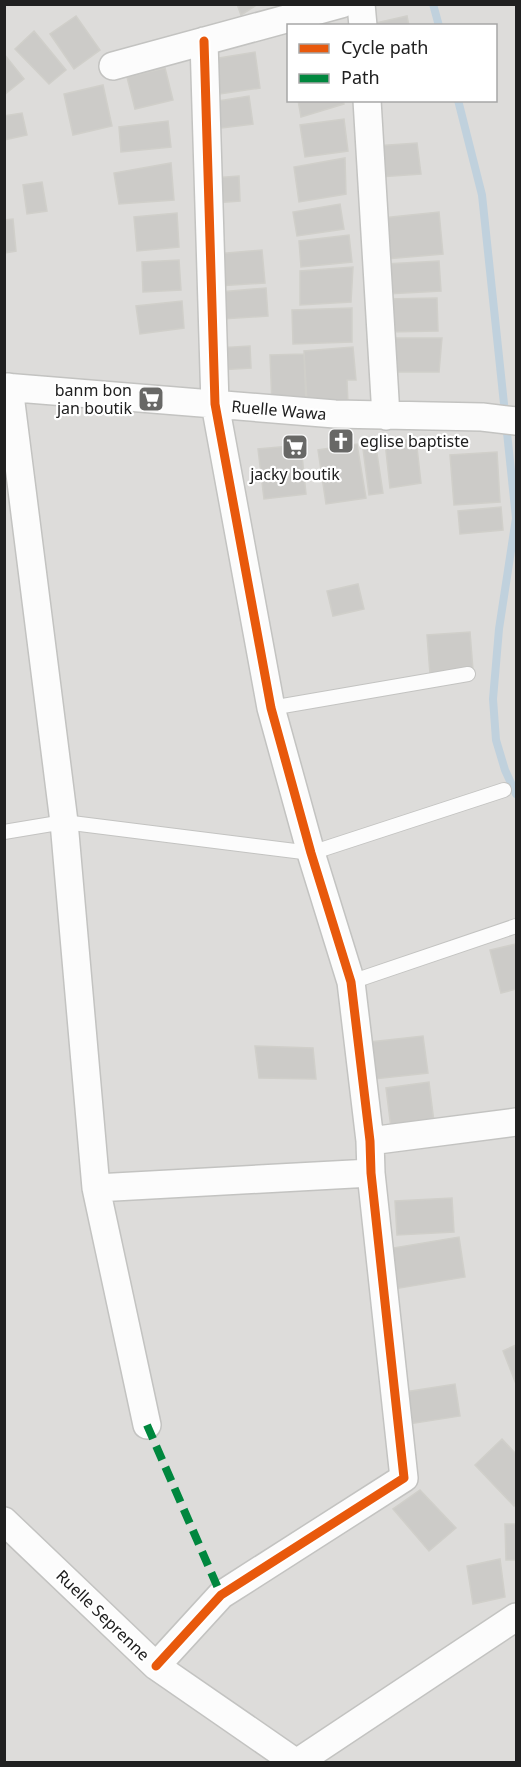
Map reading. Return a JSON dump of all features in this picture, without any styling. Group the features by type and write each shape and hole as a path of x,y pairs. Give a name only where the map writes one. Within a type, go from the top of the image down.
{"street":[{"path":"113,66 341,4"},
{"path":"362,4 363,24"},
{"path":"156,1666 221,1595 404,1478 371,1173 370,1141 351,982 311,854 271,708 215,404 204,41"},
{"path":"367,102 386,416"},
{"path":"7,387 64,822 96,1188 147,1425"},
{"name":"Ruelle Wawa","path":"7,387 272,410 386,416 482,417 516,421"},
{"path":"370,1141 516,1122"},
{"path":"96,1188 371,1173"},
{"name":"Ruelle Seprenne","path":"4,1521 156,1666 297,1762"},
{"path":"297,1762 516,1617"}],"lane":[{"path":"271,708 468,674"},
{"path":"4,832 64,822 311,854 504,790"},
{"path":"351,982 516,926"}],"shaded area":[{"path":"5,5 516,5 516,1762 5,1762"}],"building":[{"path":"237,4 258,4 241,15"},
{"path":"76,16 100,50 74,69 50,34"},
{"path":"407,16 409,24 371,24"},
{"path":"34,31 66,70 49,84 15,49"},
{"path":"255,52 260,88 207,96 207,60"},
{"path":"4,54 24,79 4,95"},
{"path":"165,68 173,100 135,109 127,77"},
{"path":"103,85 112,126 73,135 64,94"},
{"path":"249,96 253,124 214,129 212,102"},
{"path":"298,102 344,102 344,104 301,117"},
{"path":"22,113 27,135 4,140 4,116"},
{"path":"344,119 348,151 305,157 300,125"},
{"path":"168,121 171,147 121,152 119,127"},
{"path":"417,143 421,174 379,177 375,146"},
{"path":"345,158 346,194 299,202 294,167"},
{"path":"171,163 174,200 119,204 114,173"},
{"path":"239,176 240,201 214,203 213,178"},
{"path":"42,182 47,211 27,214 23,185"},
{"path":"340,204 344,229 297,236 293,212"},
{"path":"439,212 443,254 386,259 382,218"},
{"path":"177,213 179,247 137,251 134,217"},
{"path":"13,219 16,251 4,253 4,220"},
{"path":"349,235 352,262 301,267 299,241"},
{"path":"262,250 265,283 218,286 216,254"},
{"path":"179,260 181,290 143,292 142,262"},
{"path":"439,261 441,291 387,294 385,264"},
{"path":"353,267 351,302 300,305 300,271"},
{"path":"266,288 268,316 222,319 220,292"},
{"path":"437,298 438,331 387,332 386,299"},
{"path":"182,301 184,328 140,334 136,306"},
{"path":"352,308 352,342 293,344 292,310"},
{"path":"389,338 442,338 439,372 392,372"},
{"path":"250,346 251,368 219,370 217,348"},
{"path":"353,347 356,380 347,380 348,404 307,402 304,351"},
{"path":"304,354 306,403 272,404 270,355"},
{"path":"416,439 421,483 390,488 385,442"},
{"path":"357,444 366,498 326,504 318,450"},
{"path":"301,445 306,494 264,499 258,449"},
{"path":"376,447 383,493 369,495 363,449"},
{"path":"497,452 500,502 454,505 450,455"},
{"path":"501,507 503,530 460,534 458,511"},
{"path":"358,584 364,609 333,616 327,591"},
{"path":"470,632 473,670 430,674 427,635"},
{"path":"516,944 516,989 501,993 490,950"},
{"path":"423,1036 428,1073 374,1079 370,1042"},
{"path":"255,1046 313,1048 316,1079 259,1078"},
{"path":"429,1082 434,1122 391,1128 386,1088"},
{"path":"452,1198 454,1232 397,1235 395,1201"},
{"path":"459,1237 465,1277 394,1289 387,1249"},
{"path":"516,1345 516,1384 503,1351"},
{"path":"455,1384 460,1416 409,1424 405,1392"},
{"path":"502,1439 516,1454 516,1503 514,1506 475,1465"},
{"path":"420,1490 456,1528 429,1551 393,1509"},
{"path":"505,1524 516,1524 516,1560 506,1560"},
{"path":"500,1559 505,1597 473,1604 467,1566"}],"waterway":[{"path":"433,4 438,24"},
{"path":"459,102 482,195 516,518 499,629 493,699 496,740 505,770 516,794"}],"marked path":[{"path":"147,1425 221,1595"}],"cycle path":[{"path":"156,1666 221,1595 404,1478 371,1173 370,1141 351,982 311,853 271,708 215,404 204,41"}],"place":[{"name":"banm bon jan boutik","path":"151,399"},
{"name":"eglise baptiste","path":"341,441"},
{"name":"jacky boutik","path":"295,447"}]}
